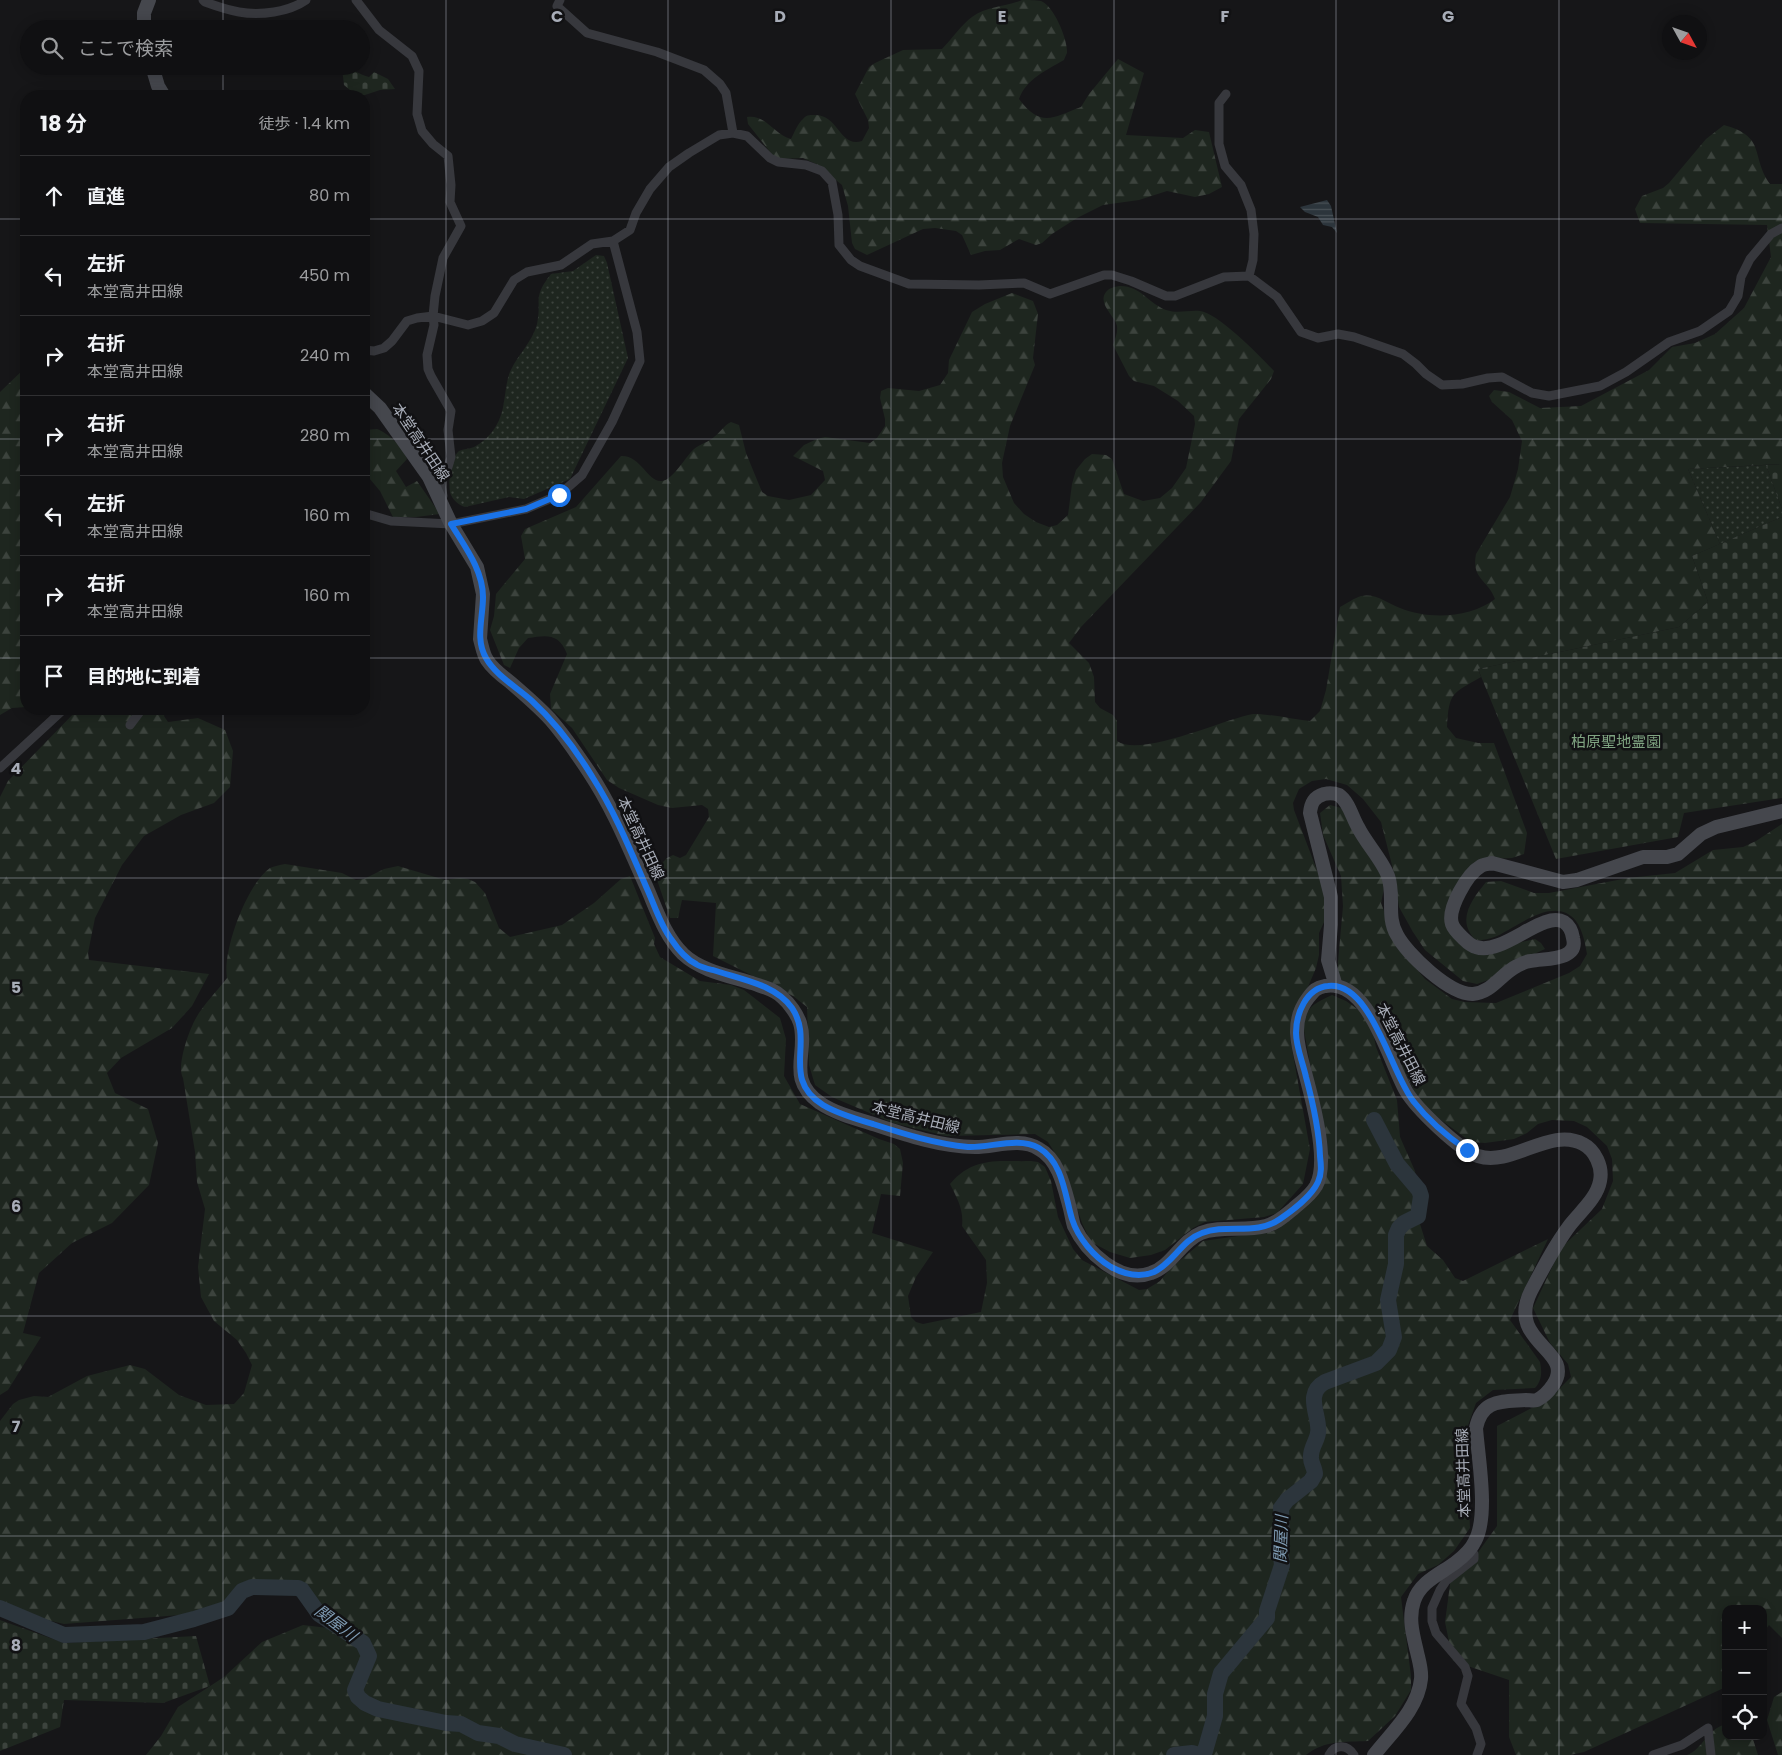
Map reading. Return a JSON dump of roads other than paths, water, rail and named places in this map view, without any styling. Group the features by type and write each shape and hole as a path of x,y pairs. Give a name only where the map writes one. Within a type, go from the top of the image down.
{"main road":[{"path":"144,20 144,12 149,0"},
{"path":"155,75 160,90"},
{"name":"本堂高井田線","path":"370,399 380,408 429,477 451,524 477,567 483,594 480,639 488,661 551,720 592,776 615,816 668,936 683,954 697,965 770,989 782,996 793,1010 801,1026 799,1070 810,1095 822,1104 842,1114 905,1134 939,1142 974,1147 1025,1144 1038,1148 1052,1160 1069,1204 1073,1224 1089,1248 1106,1264 1122,1273 1139,1276 1152,1273 1167,1264 1198,1234 1220,1229 1241,1230 1264,1227 1277,1222 1311,1194 1318,1184 1321,1173 1320,1139 1315,1107 1296,1036 1298,1016 1305,1000 1316,989 1332,984 1346,989 1362,1002 1371,1016 1404,1088 1415,1104 1456,1143 1467,1150 1478,1156 1491,1158 1504,1157 1565,1139 1587,1146 1601,1171 1600,1182 1595,1192 1554,1248 1524,1309 1524,1319 1530,1330 1555,1360 1558,1367 1558,1375 1555,1383 1544,1395 1536,1400 1504,1401 1492,1404 1484,1409 1478,1418 1476,1428 1481,1490 1481,1524 1476,1540 1469,1550 1456,1562 1423,1585 1414,1598 1410,1612 1421,1677 1419,1691 1402,1721 1374,1755"},
{"path":"1336,986 1328,960 1331,897 1326,870 1313,832 1310,813 1312,802 1319,795 1338,794 1346,802 1358,829 1388,876 1392,926 1409,952 1424,967 1459,991 1469,994 1480,994 1514,968 1528,961 1564,957 1572,950 1574,942 1572,930 1565,923 1555,919 1499,945 1486,949 1474,947 1467,942 1452,926 1450,916 1458,895 1481,866 1492,863 1563,882 1577,880 1643,857 1667,857 1678,854 1701,834 1716,827 1782,811"}],"street":[{"path":"203,0 240,12 267,13 297,7 306,0"},
{"path":"356,0 378,30 412,56 419,71 417,114 422,131 433,144 448,156 451,185 450,202 461,226 443,258 435,296 434,325 427,355 430,376 451,411 448,430 451,457 448,467 440,479 443,507"},
{"path":"560,0 557,6 587,33 657,52 704,70 720,84 726,93 733,133"},
{"path":"1226,94 1219,104 1219,144 1224,166 1241,185 1251,210 1254,234 1253,260 1248,276"},
{"path":"370,351 384,348 392,341 407,321 417,318 433,316 468,325 494,314 514,280 527,272 561,265 592,244 613,241 630,230 636,213 650,189 669,167 719,135 733,133 747,136 770,158 778,162 806,165 822,171 832,182 838,215 840,245 851,260 869,270 909,284 979,285 1024,283 1050,294 1104,276 1112,276 1131,281 1166,296 1175,296 1224,277 1248,276 1277,297 1301,332 1318,338 1338,334 1354,337 1403,354 1442,385 1462,384 1502,377 1532,393 1549,396 1600,386 1626,372 1669,342 1700,332 1729,311 1738,296 1741,277 1750,259 1771,234 1782,228"},
{"path":"370,515 391,521 451,524 526,509 559,495 582,476 612,422 640,362 638,332 613,241"},
{"path":"0,768 57,715"},
{"path":"130,725 138,715"},
{"path":"1469,1550 1474,1554 1474,1559 1443,1585 1432,1608 1432,1621 1436,1633 1465,1667 1468,1676 1461,1704 1476,1728 1481,1744 1477,1755"},
{"path":"1653,1755 1682,1745 1708,1728 1711,1755"},
{"path":"1329,1755 1331,1751 1337,1748 1345,1747 1351,1750 1354,1755"}],"waterway":[{"name":"関屋川","path":"1174,1755 1192,1753 1199,1755 1205,1751 1215,1716 1215,1694 1221,1673 1267,1618 1267,1611 1282,1565 1280,1547 1282,1536 1281,1508 1287,1500 1311,1481 1315,1474 1311,1458 1318,1433 1314,1406 1315,1393 1325,1382 1376,1363 1389,1350 1394,1337 1388,1300 1396,1264 1396,1235 1404,1223 1418,1216 1421,1196 1419,1190 1397,1164 1374,1120"},
{"name":"関屋川","path":"0,1608 64,1635 144,1632 228,1608 242,1591 252,1587 298,1588 302,1590 319,1614 363,1643 369,1656 355,1690 358,1697 365,1703 378,1709 446,1723 461,1724 478,1733 499,1736 515,1744 564,1755"}],"park label":[{"name":"柏原聖地霊園","path":"1616,741"}]}
